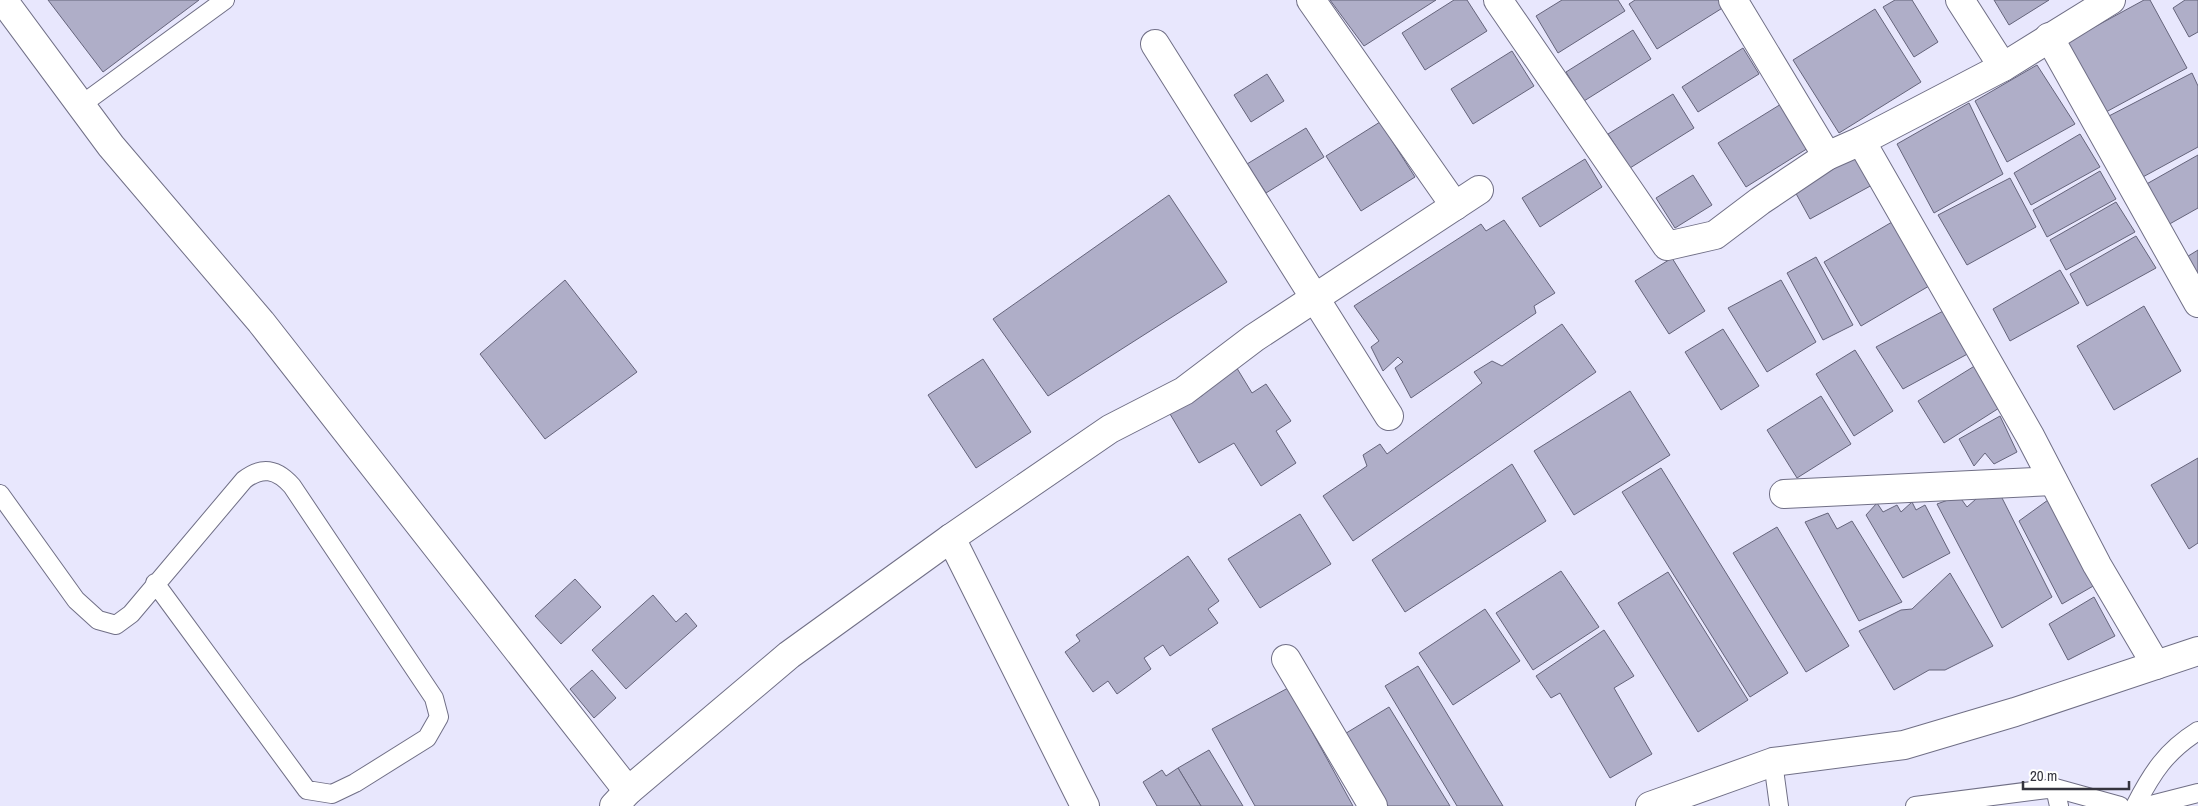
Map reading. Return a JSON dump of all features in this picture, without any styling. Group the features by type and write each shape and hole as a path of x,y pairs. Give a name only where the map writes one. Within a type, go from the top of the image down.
{"street":[{"path":"3,0 111,146 261,322 621,798 789,655 951,538 1110,429 1184,392 1254,338 1479,190"},
{"path":"1311,0 1455,206"},
{"path":"1498,0 1666,246 1715,235 1760,201 1826,156 1861,140 2002,67 2111,0"},
{"path":"1733,0 1826,156"},
{"path":"1960,0 2002,67"},
{"path":"2049,37 2198,303"},
{"path":"1155,44 1389,416"},
{"path":"1861,140 2030,436 2097,565 2156,665"},
{"path":"1784,494 2053,481"},
{"path":"951,538 1085,806"},
{"path":"1650,806 1773,762 1904,745 2015,712 2198,651"},
{"path":"1286,659 1373,806"}],"lane":[{"path":"81,105 225,0"},
{"path":"0,494 76,600 98,620 116,625 131,614 155,583 244,480 253,473 269,470 283,475 434,698 439,717 427,738 355,783 332,794 307,790 155,583"},
{"path":"2135,806 2154,769 2173,750 2198,731"},
{"path":"1773,762 1779,806"},
{"path":"1915,806 2054,788 2120,806"},
{"path":"2054,788 2059,806"},
{"path":"2147,806 2198,794"}],"building":[{"path":"48,0 199,0 103,72"},
{"path":"1330,0 1436,0 1364,46"},
{"path":"1454,0 1467,0 1487,31 1425,70 1402,33"},
{"path":"1562,0 1618,0 1625,11 1558,53 1536,16"},
{"path":"1635,0 1720,0 1724,7 1657,49 1629,4"},
{"path":"1895,0 1912,0 1938,42 1914,57 1883,7"},
{"path":"1994,0 2049,0 2009,25"},
{"path":"2144,0 2150,0 2187,68 2106,112 2067,42"},
{"path":"2185,0 2198,0 2198,32 2189,37 2173,8"},
{"path":"1875,9 1921,82 1839,133 1793,60"},
{"path":"1633,30 1651,59 1584,101 1566,72"},
{"path":"1743,48 1759,74 1698,112 1682,87"},
{"path":"1512,51 1534,86 1473,124 1451,89"},
{"path":"2037,65 2075,124 2007,162 1975,101"},
{"path":"2192,73 2198,86 2198,147 2141,178 2107,117"},
{"path":"1267,74 1284,101 1251,122 1234,95"},
{"path":"1673,94 1694,128 1630,168 1608,134"},
{"path":"1786,101 1813,145 1746,187 1718,143"},
{"path":"1969,103 2003,174 1934,213 1897,144"},
{"path":"1380,122 1415,177 1361,211 1326,156"},
{"path":"1306,128 1324,157 1266,193 1247,164"},
{"path":"2080,134 2100,167 2031,205 2014,173"},
{"path":"1854,153 1874,184 1810,219 1793,188"},
{"path":"2198,155 2198,208 2166,226 2143,186"},
{"path":"1585,159 1602,187 1540,227 1522,198"},
{"path":"2100,171 2116,199 2047,237 2033,210"},
{"path":"1693,175 1712,205 1675,228 1656,198"},
{"path":"2010,178 2036,227 1967,265 1938,215"},
{"path":"1169,195 1227,282 1048,396 993,319"},
{"path":"2116,202 2135,232 2066,270 2050,240"},
{"path":"1504,220 1555,293 1534,306 1536,313 1411,398 1395,368 1403,362 1398,357 1383,371 1371,347 1379,341 1354,306 1481,224 1486,231"},
{"path":"1892,222 1929,286 1861,326 1824,262"},
{"path":"2136,236 2156,268 2087,306 2070,274"},
{"path":"2198,250 2198,282 2185,258"},
{"path":"1816,257 1853,325 1823,340 1787,273"},
{"path":"1672,258 1705,311 1669,334 1635,281"},
{"path":"2060,270 2079,303 2010,341 1993,309"},
{"path":"565,280 637,372 545,439 480,354"},
{"path":"1781,280 1816,342 1767,372 1728,308"},
{"path":"2144,306 2181,371 2114,410 2077,346"},
{"path":"1945,310 1973,351 1903,389 1876,347"},
{"path":"1562,324 1596,372 1353,541 1323,496 1367,466 1363,455 1380,444 1387,454 1482,383 1474,372 1492,361 1502,366"},
{"path":"1723,329 1759,386 1721,410 1685,352"},
{"path":"1855,350 1893,411 1854,436 1816,374"},
{"path":"983,359 1031,432 976,468 928,395"},
{"path":"1981,362 2007,403 1944,443 1918,401"},
{"path":"1235,365 1252,393 1266,384 1291,421 1276,431 1296,463 1261,486 1234,443 1199,463 1170,414 1203,395 1199,387"},
{"path":"1630,391 1670,455 1574,515 1534,451"},
{"path":"1821,396 1851,444 1797,478 1767,430"},
{"path":"2000,416 2017,452 1994,464 1985,453 1974,466 1959,439"},
{"path":"2198,458 2198,543 2189,549 2151,485"},
{"path":"1512,464 1546,521 1405,612 1372,560"},
{"path":"1661,468 1788,673 1750,697 1622,492"},
{"path":"1998,490 2052,597 2002,628 1937,504 1959,496 1967,507 1985,491 1987,499"},
{"path":"2048,500 2095,585 2062,604 2019,521"},
{"path":"1912,502 1916,510 1925,505 1950,553 1903,578 1866,515 1877,503 1883,512 1897,505 1901,512"},
{"path":"1828,513 1837,529 1852,521 1902,602 1859,621 1805,522"},
{"path":"1300,514 1331,564 1260,608 1228,559"},
{"path":"1777,527 1849,646 1806,672 1733,553"},
{"path":"1188,556 1219,601 1208,609 1218,623 1170,656 1163,645 1144,658 1151,669 1117,694 1108,681 1093,692 1065,652 1080,641 1076,635"},
{"path":"1561,571 1599,627 1533,670 1496,613"},
{"path":"1668,572 1748,700 1698,732 1618,603"},
{"path":"1950,573 1993,646 1945,670 1929,670 1894,690 1859,631 1901,610 1912,609"},
{"path":"575,579 601,607 561,644 535,616"},
{"path":"653,595 676,622 686,613 697,626 626,689 592,650"},
{"path":"2094,597 2115,636 2068,660 2049,624"},
{"path":"1485,609 1520,661 1453,705 1419,653"},
{"path":"1604,630 1634,676 1614,688 1652,754 1610,778 1560,693 1551,698 1536,676"},
{"path":"1418,666 1503,806 1457,806 1385,686"},
{"path":"592,670 616,698 594,718 570,689"},
{"path":"1288,688 1353,806 1255,806 1212,729"},
{"path":"1389,707 1450,806 1388,806 1343,735"},
{"path":"1209,750 1243,806 1201,806 1178,768"},
{"path":"1178,768 1201,806 1157,806 1143,782 1162,770 1166,776"}]}
